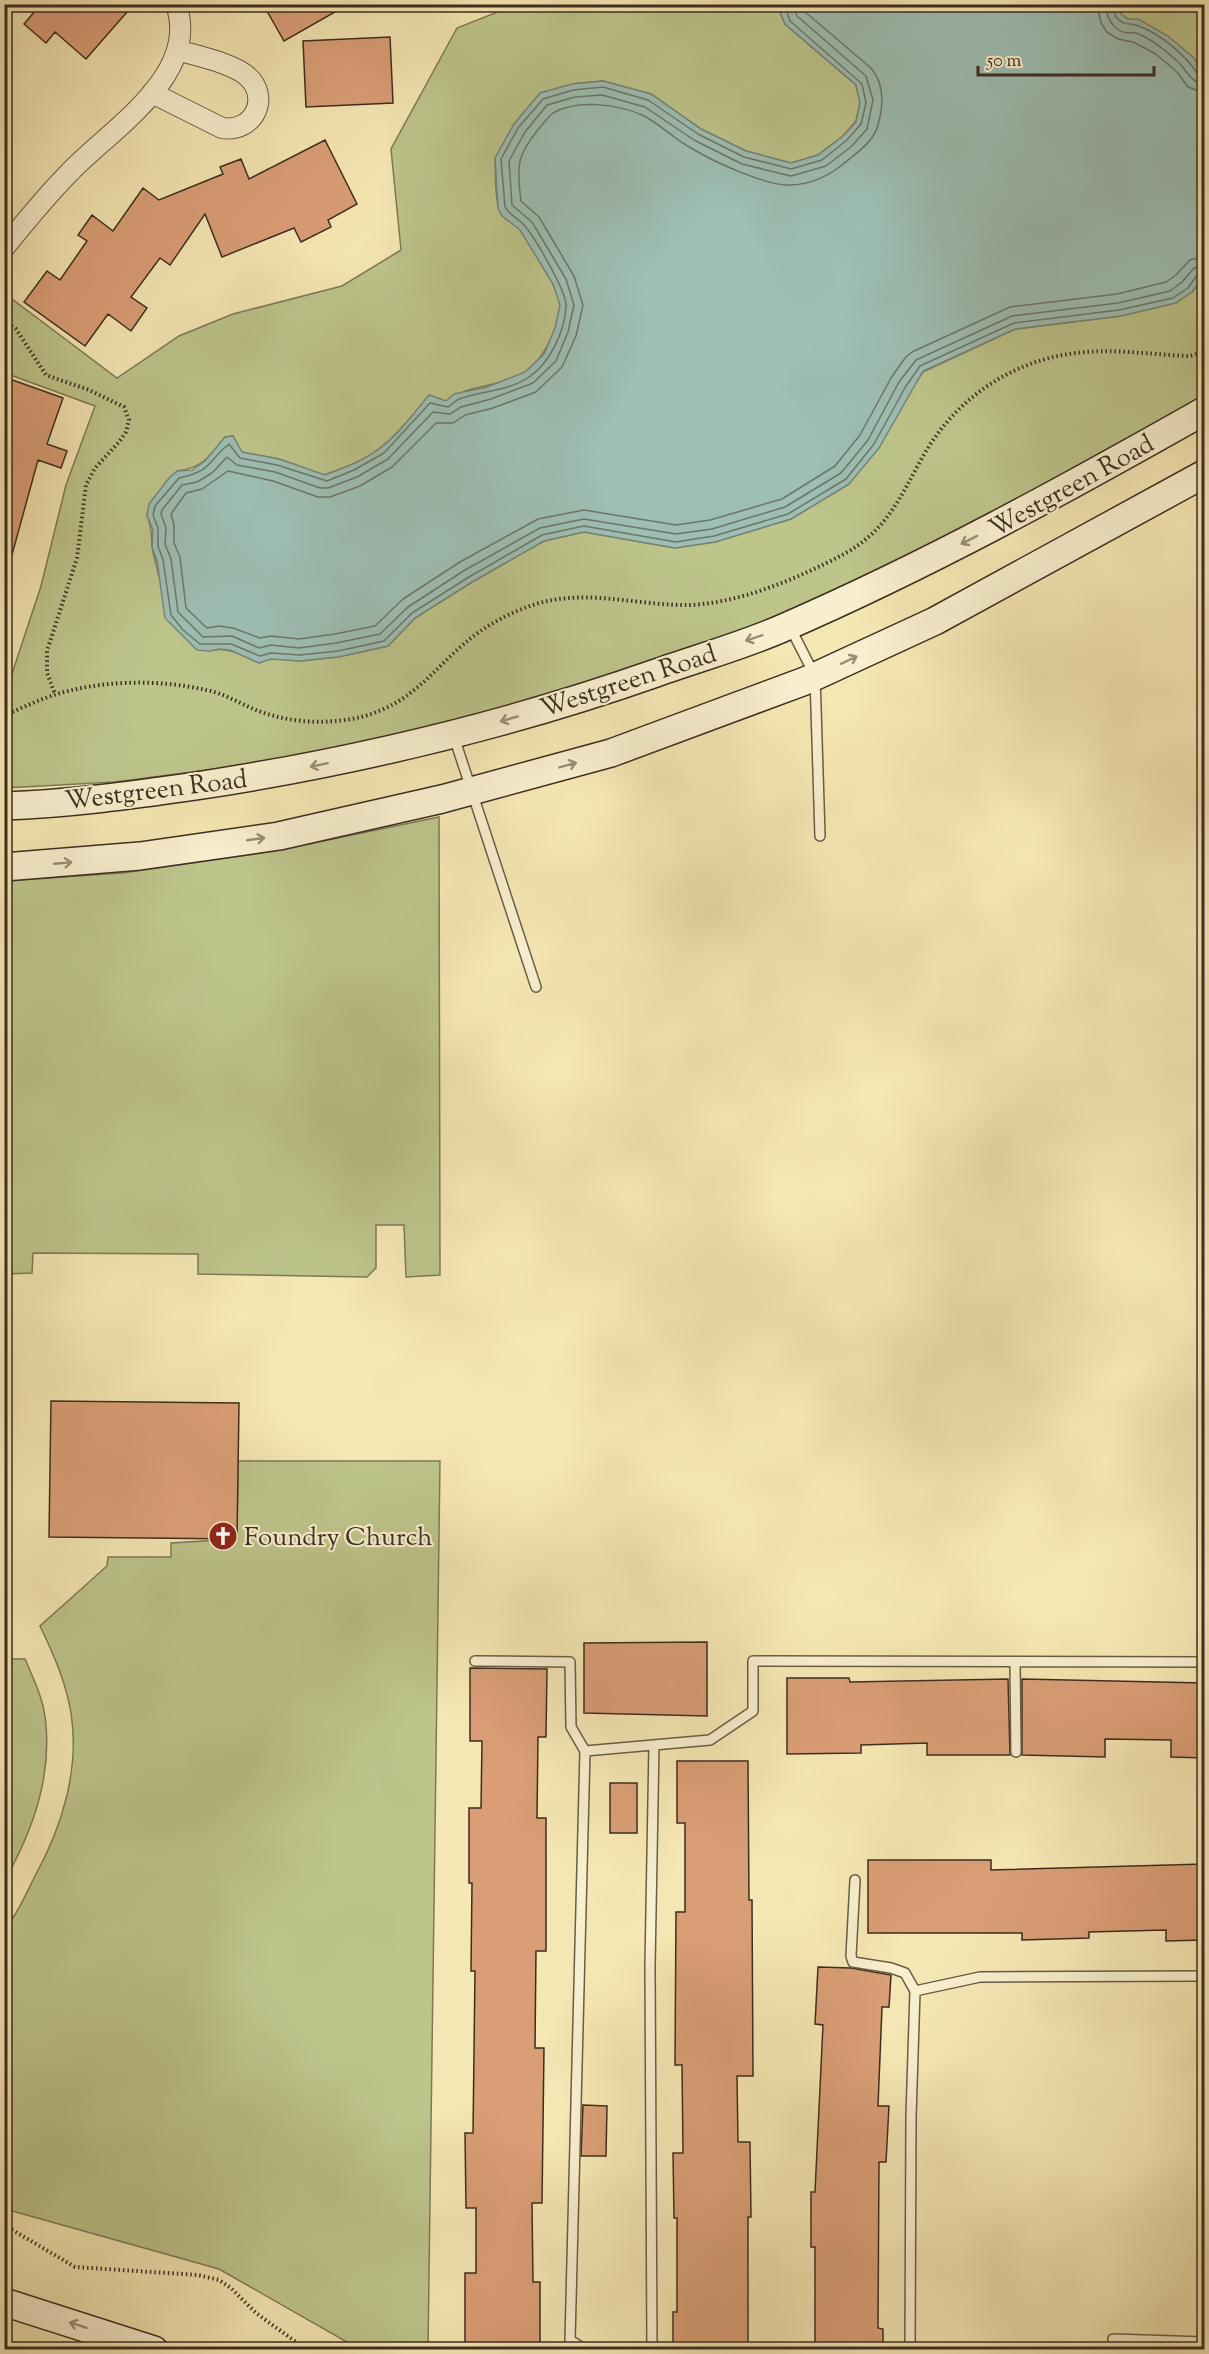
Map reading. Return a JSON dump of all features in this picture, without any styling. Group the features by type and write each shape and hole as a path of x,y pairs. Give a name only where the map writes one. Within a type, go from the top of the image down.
{"street":[{"path":"4,248 71,170 126,121 167,74 177,50 180,31 176,4"},
{"path":"152,93 222,128 234,130 244,126 256,111 258,102 256,89 249,78 239,70 177,50"},
{"name":"Westgreen Road","path":"4,806 133,795 267,775 423,743 592,695 789,625 909,571 1020,514 1204,411"},
{"path":"4,867 140,856 279,836 472,791 611,753 815,676 934,621 1204,474"},
{"path":"4,2302 154,2349"}],"lane":[{"path":"789,625 815,676 820,836"},
{"path":"453,735 536,987"},
{"path":"476,1661 570,1662 571,1726 585,1751 570,2340 586,2349"},
{"path":"585,1751 710,1740 753,1710 753,1661 1204,1662"},
{"path":"1015,1662 1016,1752"},
{"path":"652,2349 650,1966 654,1745"},
{"path":"855,1880 851,1956 853,1962 891,1968 905,1973 915,1991 911,2117 910,2349"},
{"path":"915,1991 980,1977 1204,1976"},
{"path":"1113,2339 1204,2342"}],"path":[{"path":"4,321 16,329 46,375 89,390 124,407 129,420 126,432 95,468 86,485 77,558 47,651 47,673 55,694"},
{"path":"4,715 55,694 100,685 135,682 176,684 211,690 257,710 295,721 326,721 360,717 391,706 419,688 478,633 508,615 536,604 570,598 598,597 685,605 706,603 746,595 790,579 845,554 877,532 893,510 927,449 949,417 978,391 1008,373 1046,358 1078,352 1190,356 1204,352"},
{"path":"4,2225 75,2267 198,2275 219,2280 231,2288 256,2313 296,2342 310,2349"}],"green space":[{"path":"515,5 777,5 785,24 856,85 860,103 856,121 843,136 818,155 791,163 746,151 701,129 651,94 603,81 572,84 495,158 496,196 501,212 521,231 531,246 549,276 560,303 555,330 545,350 533,366 518,376 475,388 446,402 429,396 400,430 374,453 324,475 279,459 241,452 233,436 225,437 200,464 177,471 147,515 158,574 209,651 229,650 259,663 271,658 300,661 338,657 388,646 415,618 544,541 584,532 675,548 715,542 791,519 849,484 923,372 1015,329 1121,316 1192,292 1204,276 1204,396 955,533 858,582 676,658 418,733 256,764 114,782 5,788 5,695 41,586 66,485 95,406 5,373 4,293 117,378 179,336 233,314 342,286 401,250 391,149 457,28"},
{"path":"1119,5 1204,5 1204,74 1194,58 1128,19 1121,14"},
{"path":"439,817 440,1275 406,1277 404,1225 376,1225 376,1268 367,1277 198,1274 198,1254 33,1253 32,1273 5,1274 5,881 122,873 275,851"},
{"path":"238,1461 440,1461 428,2349 359,2349 219,2269 5,2209 5,1928 22,1903 61,1818 71,1776 73,1755 71,1713 66,1690 40,1626 107,1566 108,1557 171,1557 171,1543 237,1539"},
{"path":"5,1659 25,1659 42,1701 47,1738 43,1781 32,1822 5,1880"}],"water":[{"path":"777,5 1119,5 1121,14 1128,19 1138,19 1168,36 1194,58 1204,74 1204,276 1192,292 1176,303 1121,316 1015,329 923,371 879,448 849,484 791,519 715,542 675,548 584,532 544,541 415,618 388,646 338,657 300,661 271,659 259,663 230,650 197,650 165,618 157,561 152,547 153,530 147,515 149,504 177,471 192,470 205,461 225,437 233,436 242,452 279,459 325,475 374,453 400,430 429,395 446,401 454,394 487,387 525,372 544,354 555,328 560,305 553,284 520,230 502,216 498,208 495,158 514,124 540,93 572,84 603,81 651,94 701,129 746,151 791,163 818,155 843,136 856,122 860,103 856,85 785,24"}],"building":[{"path":"41,4 134,4 86,59 55,32 46,43 24,24"},
{"path":"263,4 349,4 284,41"},
{"path":"390,37 393,103 306,107 303,41"},
{"path":"325,140 357,204 328,220 331,227 301,242 294,228 222,257 205,214 170,265 160,258 131,297 147,308 131,331 108,314 85,346 24,302 47,271 60,280 87,241 78,235 92,215 113,231 143,188 159,200 223,174 220,167 241,159 249,179"},
{"path":"4,377 63,398 47,444 67,451 61,468 38,460 10,562 4,561"},
{"path":"51,1401 239,1403 237,1539 49,1537"},
{"path":"707,1642 707,1716 584,1713 584,1643"},
{"path":"470,1668 547,1669 546,1737 538,1737 537,1818 546,1818 546,1951 536,1951 535,2048 544,2048 542,2203 532,2203 533,2282 540,2282 540,2348 465,2347 465,2273 476,2273 476,2208 466,2208 465,2133 473,2133 475,1971 471,1971 472,1883 469,1883 469,1808 481,1808 482,1741 470,1741"},
{"path":"787,1678 849,1678 850,1682 1008,1679 1010,1755 927,1755 927,1743 861,1745 861,1753 787,1754"},
{"path":"1022,1679 1204,1683 1204,1758 1171,1757 1171,1740 1105,1739 1105,1757 1022,1755"},
{"path":"677,1761 748,1761 753,2076 737,2076 738,2142 750,2142 748,2349 673,2349 673,2312 677,2312 677,2218 674,2218 673,2153 683,2153 682,2065 675,2065 676,1912 685,1912 685,1823 677,1823"},
{"path":"610,1783 637,1783 637,1833 610,1833"},
{"path":"868,1860 991,1860 991,1870 1204,1864 1204,1940 1166,1941 1166,1930 1089,1932 1089,1938 1022,1940 1022,1933 868,1933"},
{"path":"818,1967 851,1968 891,1975 889,2007 882,2007 878,2106 889,2106 886,2162 879,2162 878,2328 883,2329 883,2349 815,2349 815,2247 811,2247 811,2192 815,2192 823,2025 815,2024"},
{"path":"583,2105 607,2106 606,2156 581,2156"}],"place":[{"name":"Foundry Church","path":"223,1536"}]}
